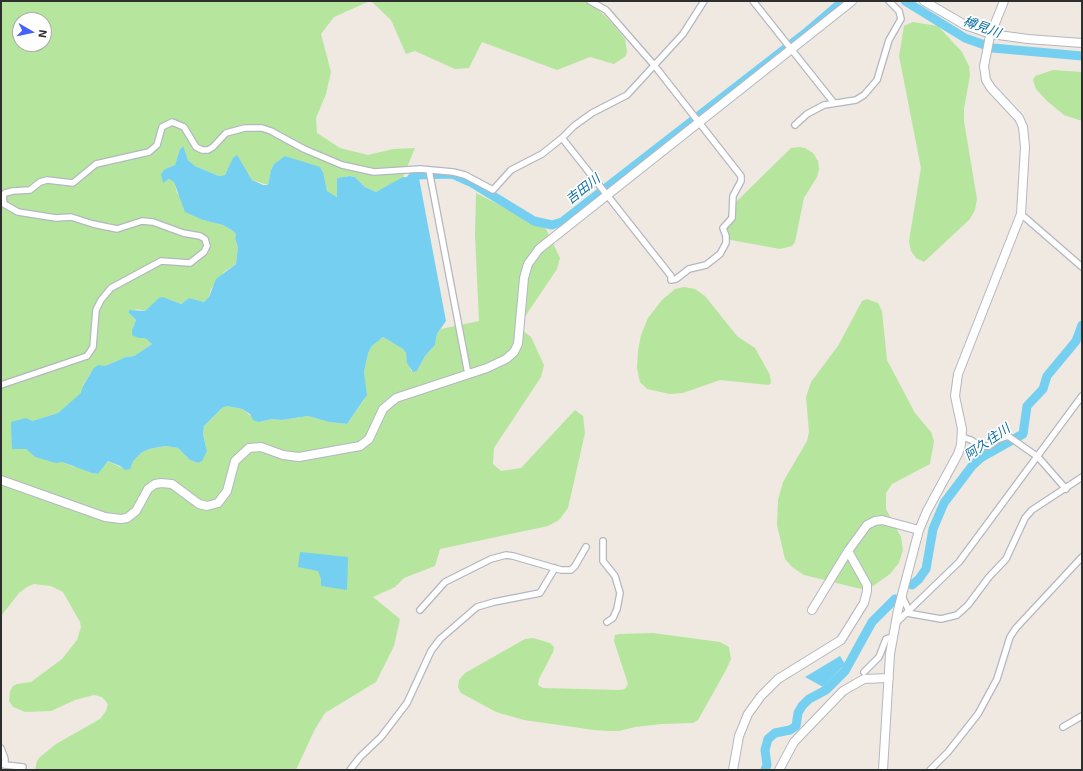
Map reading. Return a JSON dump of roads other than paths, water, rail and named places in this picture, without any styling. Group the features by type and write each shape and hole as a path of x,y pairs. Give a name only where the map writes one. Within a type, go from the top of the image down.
{"street":[{"path":"562,138 670,276 671,280 676,279 689,269 706,265 720,254 726,243 726,236 723,228 732,218 733,196 742,178 654,65 606,10 590,1"},
{"path":"1,385 87,356 93,347 96,310 101,300 111,288 161,261 190,263 202,255 207,246 205,239 200,236 183,233 153,222 142,221 117,228 93,224 71,217 56,218 18,212 4,204 3,196 5,193 30,190 43,181 73,183 96,164 149,152 157,145 162,127 172,122 177,122 184,127 196,147 202,150 213,147 226,133 252,127 271,131 304,149 342,165 379,172 429,170 465,175 493,190 511,170 542,154 574,126 592,113 627,95 683,34 704,1"},
{"path":"753,1 834,103"},
{"path":"1,480 116,520 130,516 136,511 148,488 162,482 172,484 199,504 214,504 225,495 235,461 250,448 261,447 283,455 299,457 354,448 369,439 383,409 392,400 402,395 497,365 514,352 520,337 524,278 528,264 539,249 852,1"},
{"path":"796,125 813,110 824,105 856,100 877,80 890,40 901,19 900,11 889,1"},
{"path":"924,1 966,25 990,35 1082,43"},
{"path":"883,770 892,637 902,596 919,530 927,511 958,454 962,437 955,396 956,382 1021,214 1025,132 1018,118 991,88 986,80 984,66 990,35 1004,1"},
{"path":"429,170 468,374"},
{"path":"1021,214 1082,267"},
{"path":"895,625 959,562 1082,396"},
{"path":"962,437 971,440 980,446 989,446 997,440 1008,436 1038,456 1066,489"},
{"path":"908,612 941,619 957,616 1006,559 1025,518 1032,510 1066,489 1082,477"},
{"path":"812,610 862,530 875,521 882,520 919,530"},
{"path":"603,541 603,561 615,576 620,593 617,609 613,618 607,622"},
{"path":"420,610 445,582 491,559 506,555 555,568 571,570 586,547"},
{"path":"733,770 739,736 748,714 761,696 778,679 841,640 864,603 867,585 848,551"},
{"path":"930,770 948,752 978,714 997,679 1010,637 1016,628 1082,557"},
{"path":"350,770 360,757 381,737 407,703 431,652 440,640 477,607 540,593 555,568"},
{"path":"902,596 909,601 916,603"},
{"path":"902,596 908,612"},
{"path":"864,672 879,657 886,639 892,637"},
{"path":"779,770 794,742 843,691 859,681 869,678 889,678"},
{"path":"1063,727 1082,716"},
{"path":"1,748 5,759 3,764 24,767"}],"water":[{"path":"183,146 188,160 195,166 219,176 225,175 233,158 237,155 252,180 263,185 268,185 271,170 274,164 285,156 320,167 323,172 327,191 337,197 337,178 350,176 355,177 365,187 376,192 403,177 419,178 446,321 437,334 435,345 425,356 417,371 413,372 407,363 406,353 403,349 383,337 371,347 364,372 367,395 347,424 329,422 308,416 282,420 272,419 259,422 253,420 250,414 242,409 227,406 222,408 204,426 203,434 207,451 202,461 198,463 190,460 178,448 166,446 149,449 141,453 133,461 130,469 125,470 108,461 98,474 62,462 56,463 35,457 26,449 12,449 11,422 26,418 32,421 58,413 81,393 83,386 93,369 98,365 105,366 126,357 134,356 152,344 145,338 139,338 132,335 132,330 136,320 128,312 130,310 145,311 159,298 163,297 181,304 189,298 204,302 209,297 216,279 236,264 238,247 235,239 236,234 223,225 203,220 185,212 174,182 169,179 163,183 161,174 165,169 175,165 180,149"},
{"path":"300,552 348,557 347,590 321,586 321,579 318,571 298,567"},
{"path":"840,656 845,664 823,687 805,677"}],"waterway":[{"name":"吉田川","path":"405,187 414,175 452,174 472,183 534,221 552,225 562,222 808,31 843,1"},
{"name":"樽見川","path":"905,1 965,38 993,48 1082,56"},
{"name":"阿久住川","path":"912,585 919,579 926,569 933,529 944,503 972,466 982,457 1023,434 1027,406 1043,389 1047,376 1076,341 1082,325"},
{"name":"阿久住川","path":"765,770 767,765 765,750 768,739 775,733 790,730 796,726 798,713 802,706 809,699 826,690 845,671 872,622 895,599"}]}
